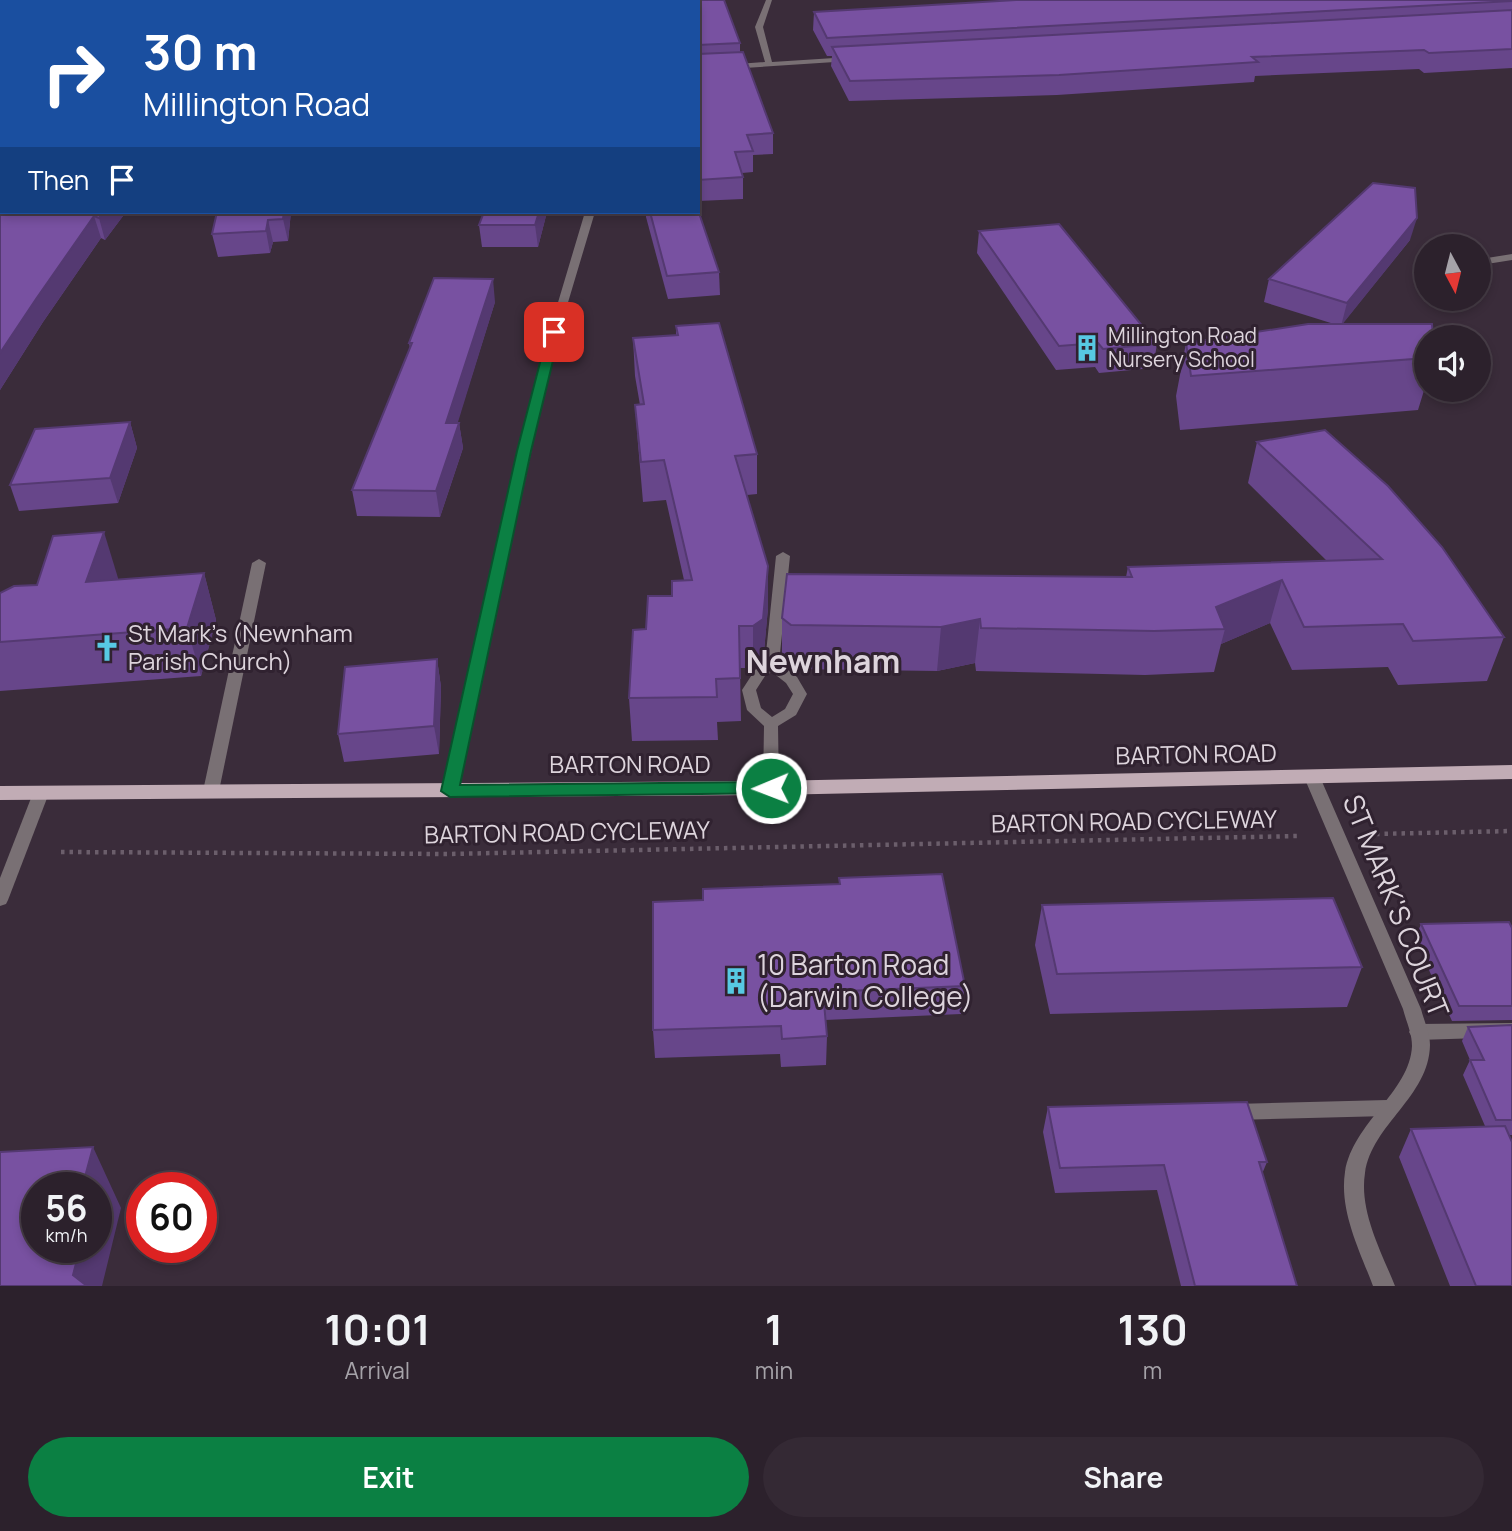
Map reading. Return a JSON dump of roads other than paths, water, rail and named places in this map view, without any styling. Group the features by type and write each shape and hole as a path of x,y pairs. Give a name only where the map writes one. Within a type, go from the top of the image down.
{"main road":[{"name":"BARTON ROAD","path":"0,793 771,788 1512,772"}],"street":[{"path":"769,0 760,27 769,63"},
{"path":"700,69 865,58"},
{"path":"450,791 547,356 589,214"},
{"path":"1491,260 1512,257"},
{"path":"771,724 754,710 749,690 760,674 772,665 783,556"},
{"path":"211,791 259,563"},
{"path":"771,724 792,712 800,694 792,680 772,665"},
{"path":"771,724 771,788"},
{"name":"ST MARK'S COURT","path":"1312,777 1412,1009 1421,1046 1413,1078 1365,1138 1355,1173 1357,1213 1384,1286"},
{"path":"0,900 41,793"},
{"path":"1418,1032 1512,1030"},
{"path":"1211,1112 1387,1108"}],"place":[{"name":"Millington Road Nursery School","path":"1087,348"},
{"name":"St Mark's (Newnham Parish Church)","path":"107,648"},
{"name":"10 Barton Road (Darwin College)","path":"736,981"}],"district":[{"name":"Newnham","path":"823,662"}]}
